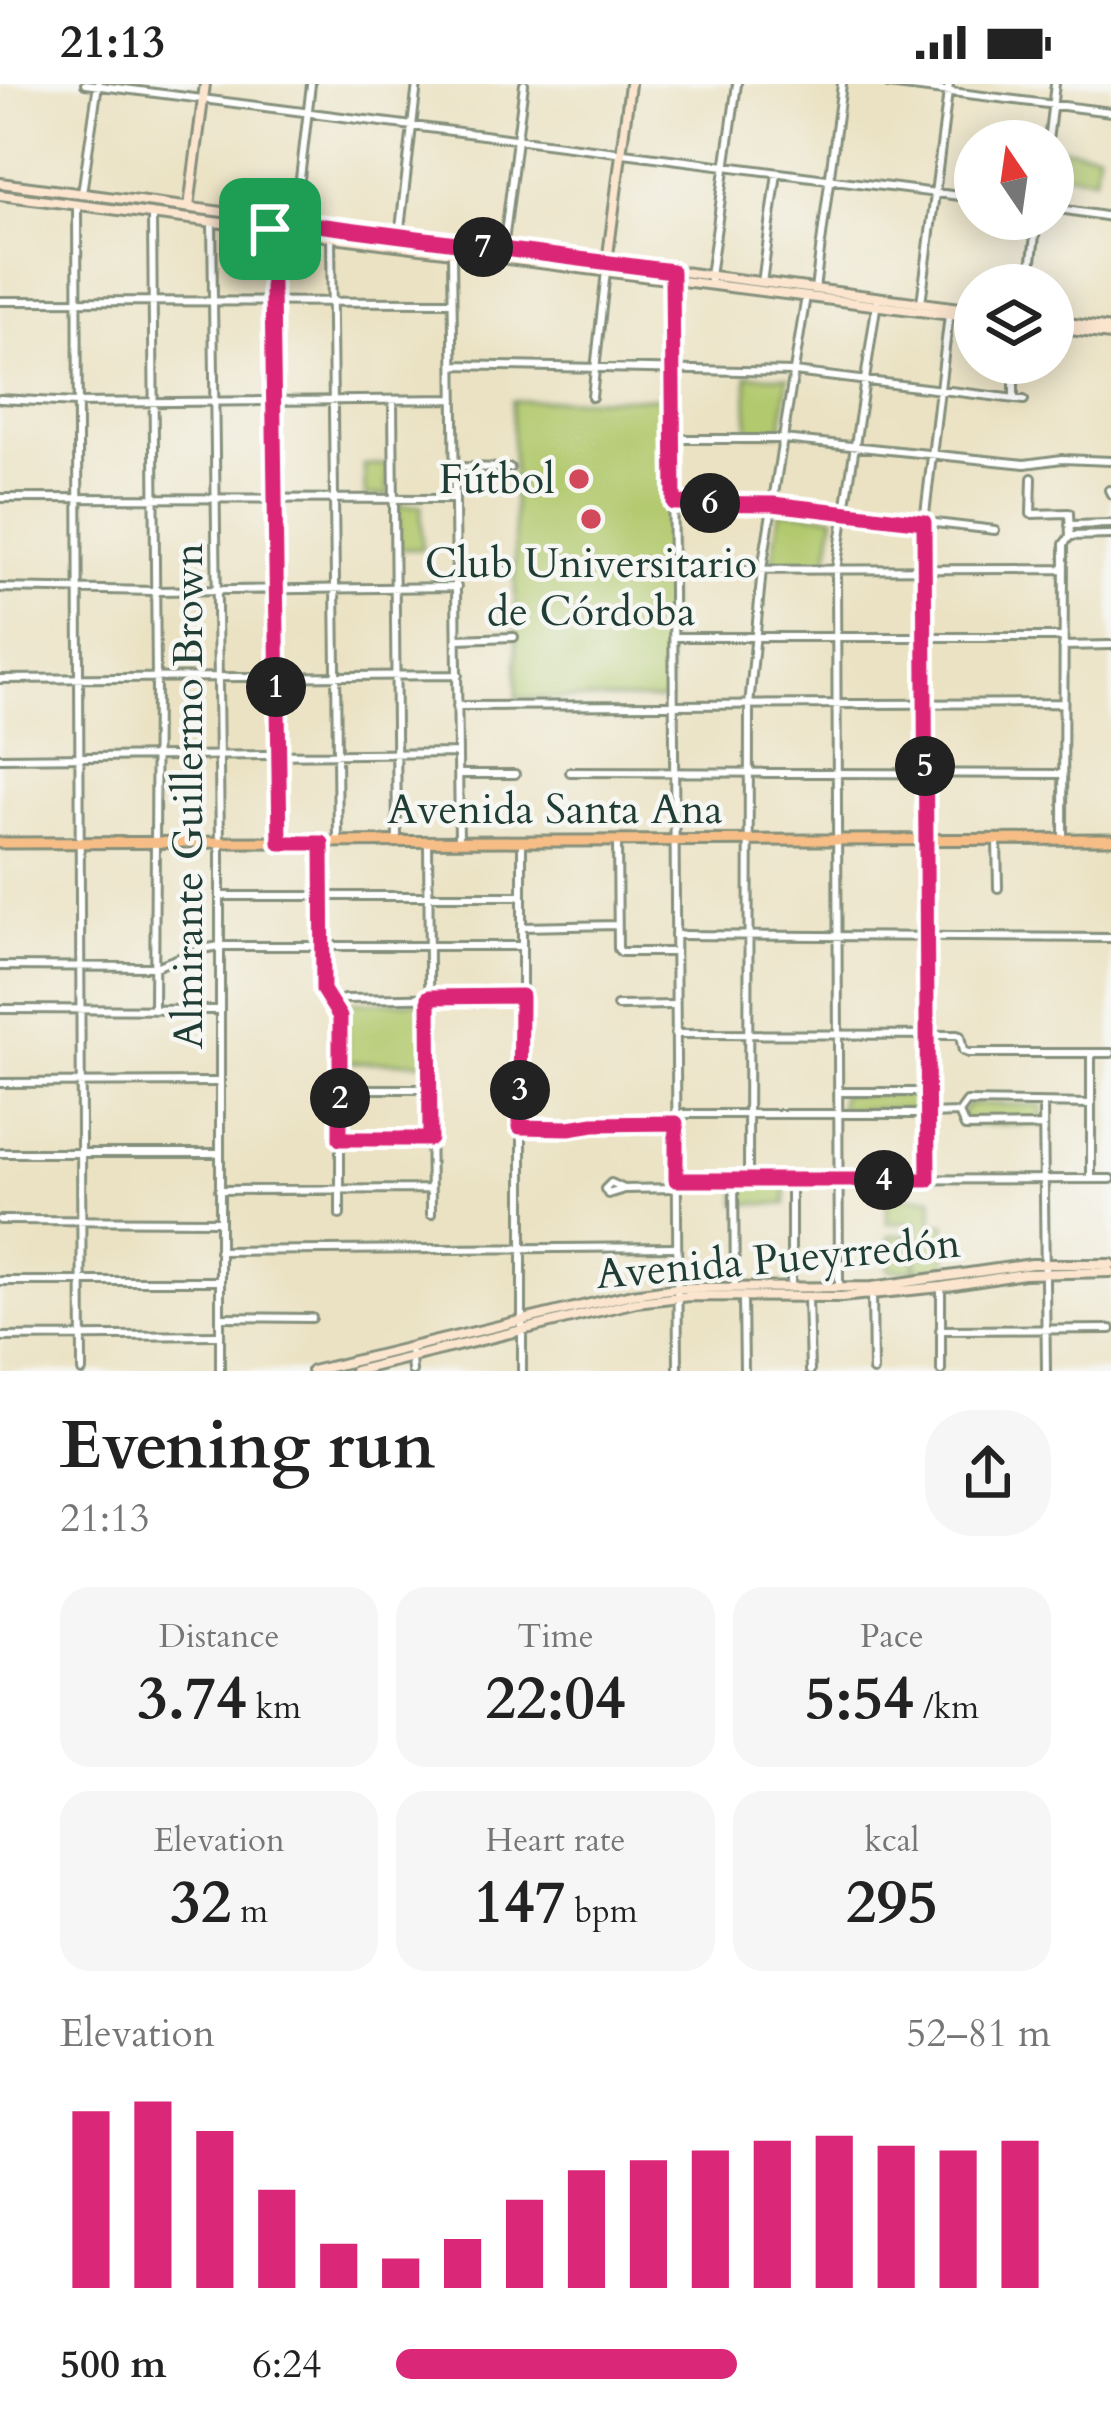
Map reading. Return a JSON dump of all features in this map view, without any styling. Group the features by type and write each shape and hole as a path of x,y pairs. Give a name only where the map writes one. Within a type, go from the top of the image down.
{"main road":[{"path":"188,213 205,84"},
{"path":"607,267 630,84"},
{"path":"0,183 83,192 331,236 711,280 806,296 921,303 954,310"},
{"path":"0,194 152,214 188,213 212,220 295,222 398,241"},
{"path":"453,248 503,250 607,267"},
{"path":"711,280 815,290 954,315"},
{"path":"1074,327 1111,332"},
{"name":"Avenida Santa Ana","path":"0,842 1111,839"},
{"name":"Avenida Pueyrredón","path":"313,1371 522,1324 618,1296 735,1288 872,1291 1044,1268 1111,1268"},
{"name":"Avenida Pueyrredón","path":"677,1293 808,1297 941,1287 1044,1268"},
{"name":"Avenida Pueyrredón","path":"355,1371 411,1351"}],"street":[{"path":"86,84 954,195"},
{"path":"295,222 311,84"},
{"path":"398,241 417,84"},
{"path":"503,250 524,84"},
{"path":"711,280 737,84"},
{"path":"815,290 842,84"},
{"path":"888,84 949,88 1111,112"},
{"path":"1051,120 1055,84"},
{"path":"82,1371 76,206 83,192 98,85"},
{"path":"921,303 949,88"},
{"path":"762,283 777,173"},
{"path":"1074,211 1111,217"},
{"path":"152,214 154,1010"},
{"name":"Almirante Guillermo Brown","path":"212,220 220,844 220,1371"},
{"path":"270,224 280,843"},
{"path":"331,236 338,843"},
{"path":"453,248 459,842"},
{"path":"592,397 607,267"},
{"path":"671,275 678,1371"},
{"path":"748,1180 749,706 762,569 806,296"},
{"path":"0,301 453,302"},
{"path":"839,1288 836,570 877,302"},
{"path":"928,1180 924,522 949,315"},
{"path":"454,365 794,372 1019,399 1017,384"},
{"path":"0,399 76,403 454,399"},
{"path":"393,400 397,843"},
{"path":"673,439 783,439 1025,464 1111,460"},
{"path":"455,467 510,468"},
{"path":"1031,478 1031,514 1069,513 1063,568 1064,840"},
{"path":"0,498 455,499"},
{"path":"674,503 773,504 994,530"},
{"path":"1069,525 1111,524"},
{"path":"1067,540 1111,535"},
{"path":"674,570 1063,568"},
{"path":"457,572 512,570"},
{"path":"0,588 457,587"},
{"path":"458,639 514,637"},
{"path":"674,638 924,637 1111,645"},
{"path":"0,679 458,675"},
{"path":"458,706 1063,704"},
{"path":"0,758 458,753"},
{"path":"569,772 1063,774"},
{"path":"458,774 514,774"},
{"path":"997,840 998,889"},
{"path":"428,842 431,1214"},
{"path":"522,842 522,1371"},
{"path":"617,842 618,949 675,952"},
{"path":"322,843 323,990 340,1017 340,1215"},
{"path":"220,896 522,896"},
{"path":"522,927 616,925"},
{"path":"675,935 1111,938"},
{"path":"0,966 154,967 220,946 521,946"},
{"path":"333,1004 344,998 521,996"},
{"path":"617,1006 675,1006"},
{"path":"0,1009 220,1010"},
{"path":"675,1034 957,1035 968,1053 1111,1052"},
{"path":"1091,1053 1091,1178"},
{"path":"0,1083 219,1082"},
{"path":"340,1089 430,1089"},
{"path":"838,1092 928,1092"},
{"path":"520,1127 569,1128 747,1113 959,1113 968,1102 1091,1104"},
{"path":"1043,1103 1046,1371"},
{"path":"959,1113 964,1127 1043,1126"},
{"path":"340,1139 430,1139"},
{"path":"0,1153 219,1153"},
{"path":"624,1189 734,1180 1111,1179"},
{"path":"734,1180 735,1288"},
{"path":"790,1180 791,1288"},
{"path":"219,1190 430,1190"},
{"path":"0,1220 219,1221"},
{"path":"220,1251 677,1247"},
{"path":"0,1281 220,1281"},
{"path":"941,1287 941,1371"},
{"path":"872,1291 873,1371"},
{"path":"743,1296 744,1371"},
{"path":"808,1297 810,1371"},
{"path":"220,1317 311,1318"},
{"path":"940,1330 1111,1329"},
{"path":"0,1336 220,1335"},
{"path":"411,1351 412,1371"}],"green space":[{"path":"1074,149 1098,152 1095,177 1074,175"},
{"path":"747,375 788,377 781,433 748,433"},
{"name":"Club Universitario de Córdoba","path":"669,397 668,700 517,698 512,401"},
{"path":"387,464 388,495 365,496 364,465"},
{"path":"421,505 422,549 399,549 398,506"},
{"path":"780,511 835,516 827,563 772,562"},
{"path":"347,1002 426,1002 426,1062 347,1062"},
{"path":"841,1094 924,1095 925,1109 840,1109"},
{"path":"969,1104 1042,1105 1042,1125 966,1125 961,1113"},
{"path":"737,1183 786,1183 786,1204 737,1204"},
{"path":"887,1197 933,1197 932,1224 946,1224 946,1270 917,1270 917,1223 887,1223"},
{"path":"889,1235 914,1235 914,1270 889,1270"}],"place":[{"name":"Fútbol","path":"579,479"},
{"name":"Club Universitario de Córdoba","path":"591,519"}],"route":[{"path":"271,219 672,271 674,503 773,504 924,522 928,1180 676,1180 676,1123 520,1127 521,996 429,997 430,1139 340,1139 340,1017 323,990 322,843 280,843 270,229 271,219"}]}
